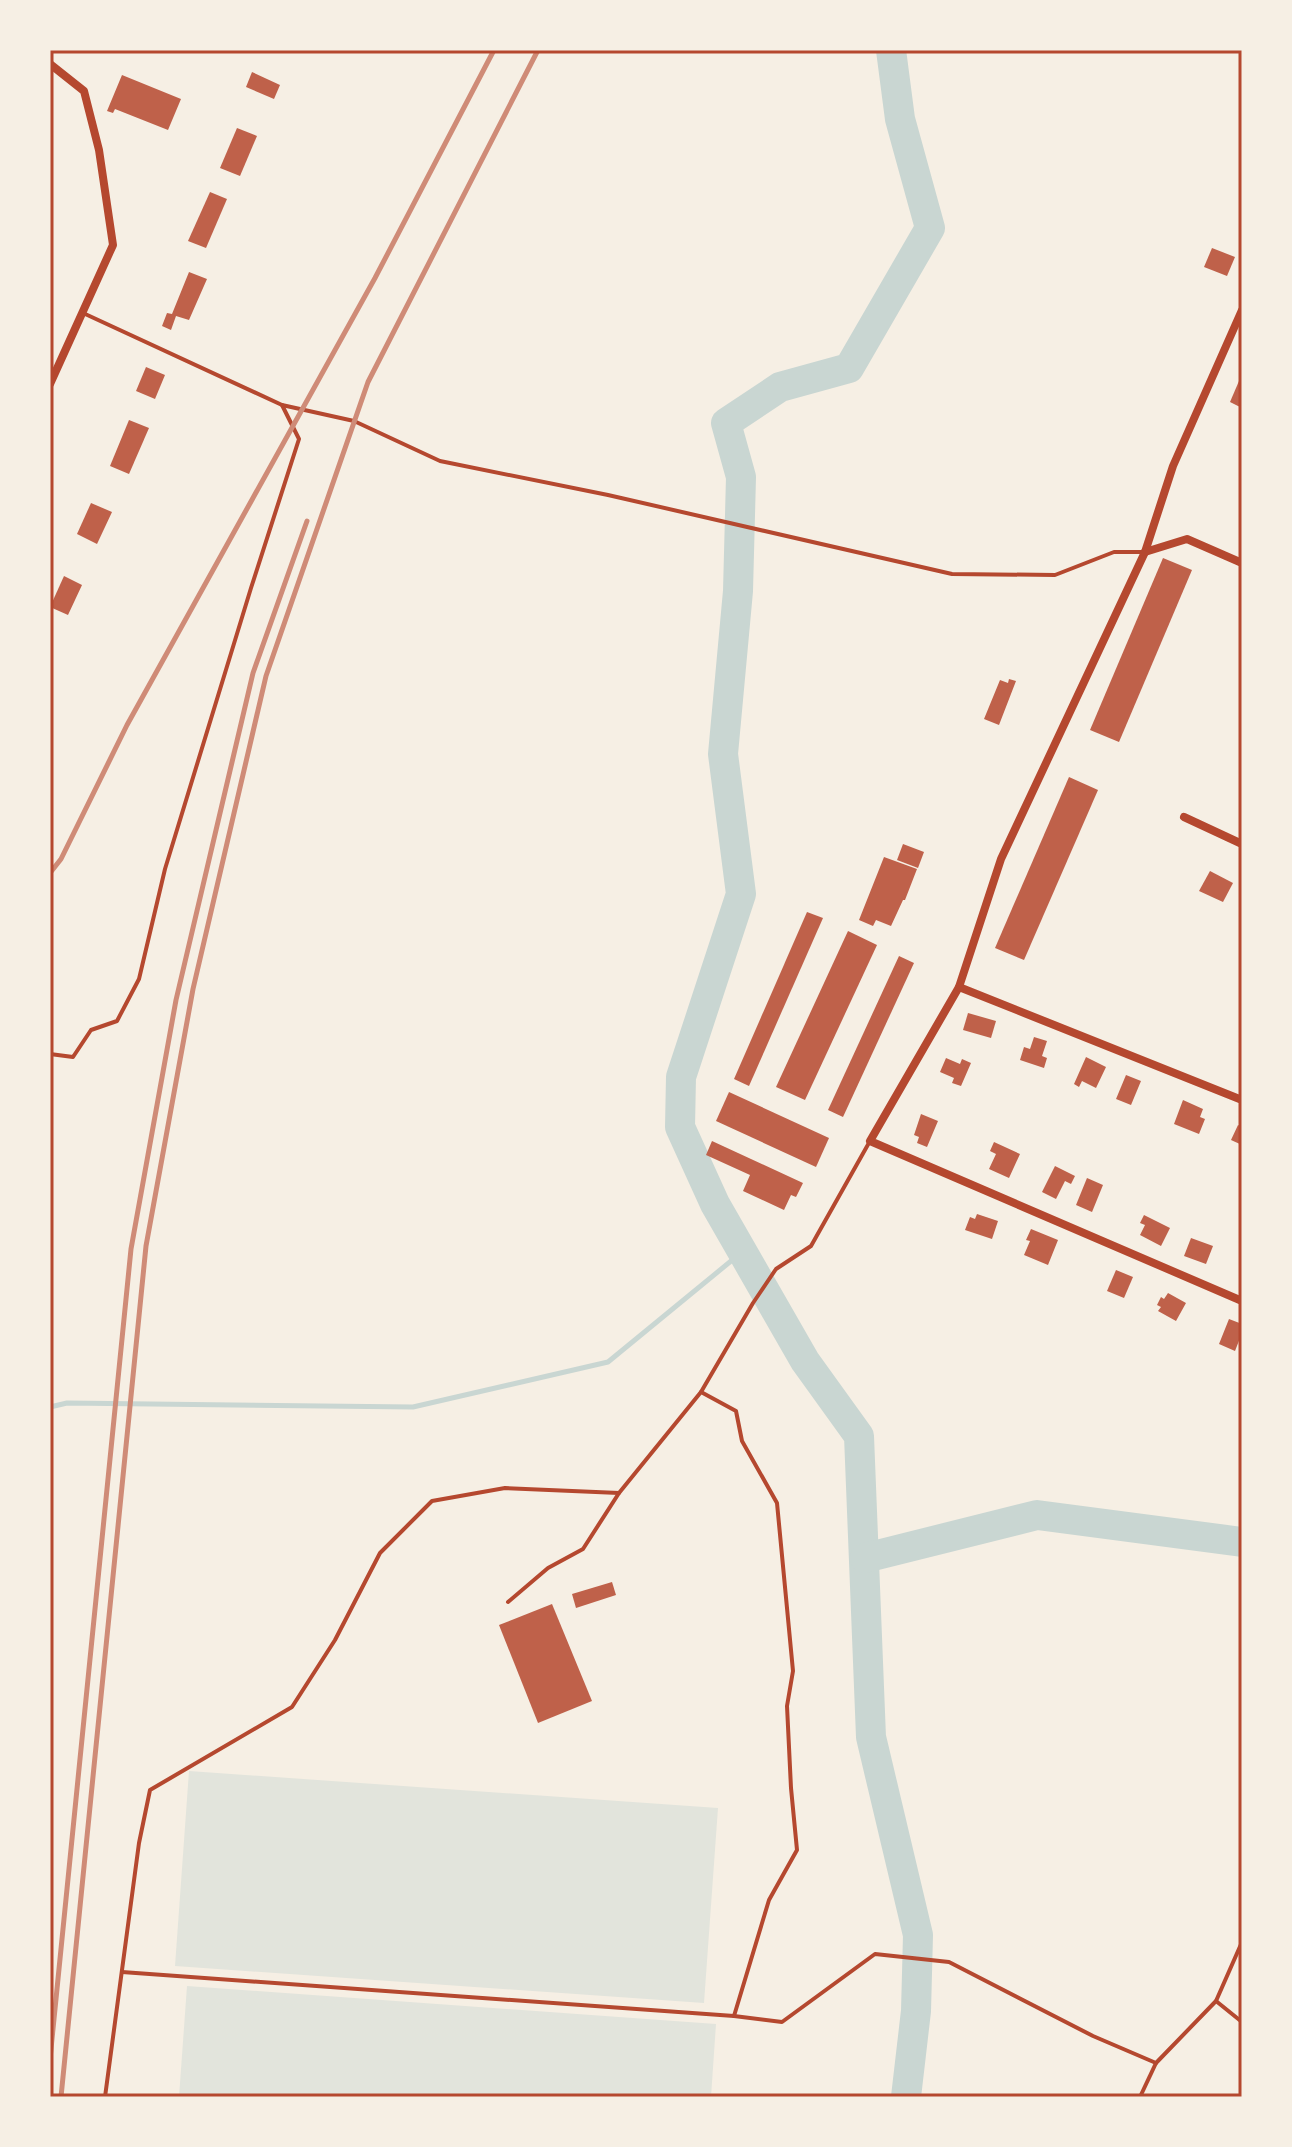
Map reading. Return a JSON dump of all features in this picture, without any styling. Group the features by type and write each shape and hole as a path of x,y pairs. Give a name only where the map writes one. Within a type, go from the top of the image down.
{"street":[{"path":"50,64 84,91 99,150 113,245 50,384"},
{"path":"1242,310 1173,466 1145,552 1001,859 959,987 870,1141 1242,1301"},
{"path":"1145,552 1187,539 1242,563"},
{"path":"1184,817 1242,844"},
{"path":"959,987 1242,1100"}],"lane":[{"path":"82,312 282,405 354,421 440,461 608,495 952,574 1055,575 1114,552 1145,552"},
{"path":"50,1054 73,1057 91,1030 117,1021 139,979 165,869 299,439 282,405"},
{"path":"508,1602 548,1568 583,1549 619,1493 701,1392 776,1269 811,1246 870,1141"},
{"path":"701,1392 736,1411 742,1441 777,1503 793,1671 787,1706 797,1850 769,1900 734,2016"},
{"path":"105,2097 139,1843 150,1790 292,1707 335,1640 380,1553 432,1501 505,1488 619,1493"},
{"path":"1140,2097 1156,2063 1216,2001 1242,1942"},
{"path":"122,1972 782,2022 875,1954 949,1962 1093,2036 1156,2063"},
{"path":"1216,2001 1242,2022"}],"shaded area":[{"path":"189,1771 718,1808 704,2003 175,1966"},
{"path":"187,1986 716,2024 711,2097 179,2097"}],"building":[{"path":"252,72 280,85 274,99 246,87"},
{"path":"122,75 181,99 168,130 115,109 113,113 107,111"},
{"path":"237,128 257,136 240,176 220,168"},
{"path":"210,192 227,199 206,248 188,241"},
{"path":"1212,248 1235,257 1227,276 1204,267"},
{"path":"189,272 207,279 189,320 176,316 171,330 162,326 167,313 172,314"},
{"path":"146,367 165,375 155,399 136,391"},
{"path":"1242,374 1242,408 1230,402"},
{"path":"129,420 149,428 129,474 110,466"},
{"path":"91,503 112,512 97,544 77,534"},
{"path":"1163,558 1192,570 1119,742 1090,730"},
{"path":"64,576 82,585 68,615 50,607"},
{"path":"1009,679 1016,681 999,725 984,719 1000,680 1008,683"},
{"path":"1069,777 1098,790 1024,960 995,948"},
{"path":"903,844 924,852 918,868 897,860"},
{"path":"884,857 917,869 891,926 876,920 873,926 859,920"},
{"path":"1210,871 1233,883 1223,902 1199,891"},
{"path":"807,912 823,918 749,1086 734,1079"},
{"path":"848,931 877,945 805,1100 776,1087"},
{"path":"899,956 914,963 843,1117 828,1110"},
{"path":"968,1013 996,1021 991,1038 963,1030"},
{"path":"1034,1037 1047,1041 1042,1056 1047,1058 1044,1068 1020,1060 1024,1047 1030,1049"},
{"path":"1086,1057 1106,1067 1096,1088 1082,1081 1079,1087 1074,1084"},
{"path":"946,1058 960,1064 962,1059 971,1063 961,1086 952,1083 954,1078 940,1072"},
{"path":"1126,1075 1141,1081 1131,1105 1116,1099"},
{"path":"729,1092 829,1138 816,1167 716,1121"},
{"path":"1183,1100 1203,1109 1200,1117 1205,1119 1199,1134 1174,1124"},
{"path":"921,1114 938,1121 927,1147 917,1143 919,1137 914,1135"},
{"path":"1238,1125 1242,1127 1242,1145 1231,1140"},
{"path":"712,1141 803,1183 796,1197 791,1195 784,1210 743,1191 750,1175 706,1155"},
{"path":"994,1142 1020,1154 1009,1178 989,1169 996,1154 990,1151"},
{"path":"1055,1166 1075,1176 1071,1184 1065,1181 1056,1199 1042,1192"},
{"path":"1087,1178 1103,1185 1092,1212 1076,1205"},
{"path":"977,1214 998,1221 992,1239 965,1230 970,1217 975,1219"},
{"path":"1144,1215 1170,1228 1161,1246 1140,1235 1145,1225 1140,1223"},
{"path":"1031,1229 1058,1240 1048,1265 1024,1255"},
{"path":"1191,1238 1213,1246 1206,1264 1184,1256"},
{"path":"1116,1270 1133,1277 1124,1298 1107,1291"},
{"path":"1168,1293 1186,1303 1176,1321 1158,1311 1161,1297 1164,1299"},
{"path":"1229,1319 1242,1324 1235,1351 1219,1344"},
{"path":"612,1582 616,1595 576,1608 572,1594"},
{"path":"552,1604 592,1701 538,1723 499,1625"}],"waterway":[{"path":"891,50 900,119 930,228 849,368 780,387 726,423 741,477 738,591 723,754 741,894 681,1077 680,1127 715,1204 805,1361 859,1436 871,1737 918,1935 916,2011 906,2097"},
{"path":"50,1407 67,1403 413,1407 608,1362 742,1252"},
{"path":"865,1558 1037,1515 1242,1542"}],"railway":[{"path":"50,873 61,859 127,725 375,278 494,50"},
{"path":"61,2097 146,1246 193,989 266,676 368,382 538,50"},
{"path":"50,2059 131,1249 176,1000 253,673 307,521"}]}
